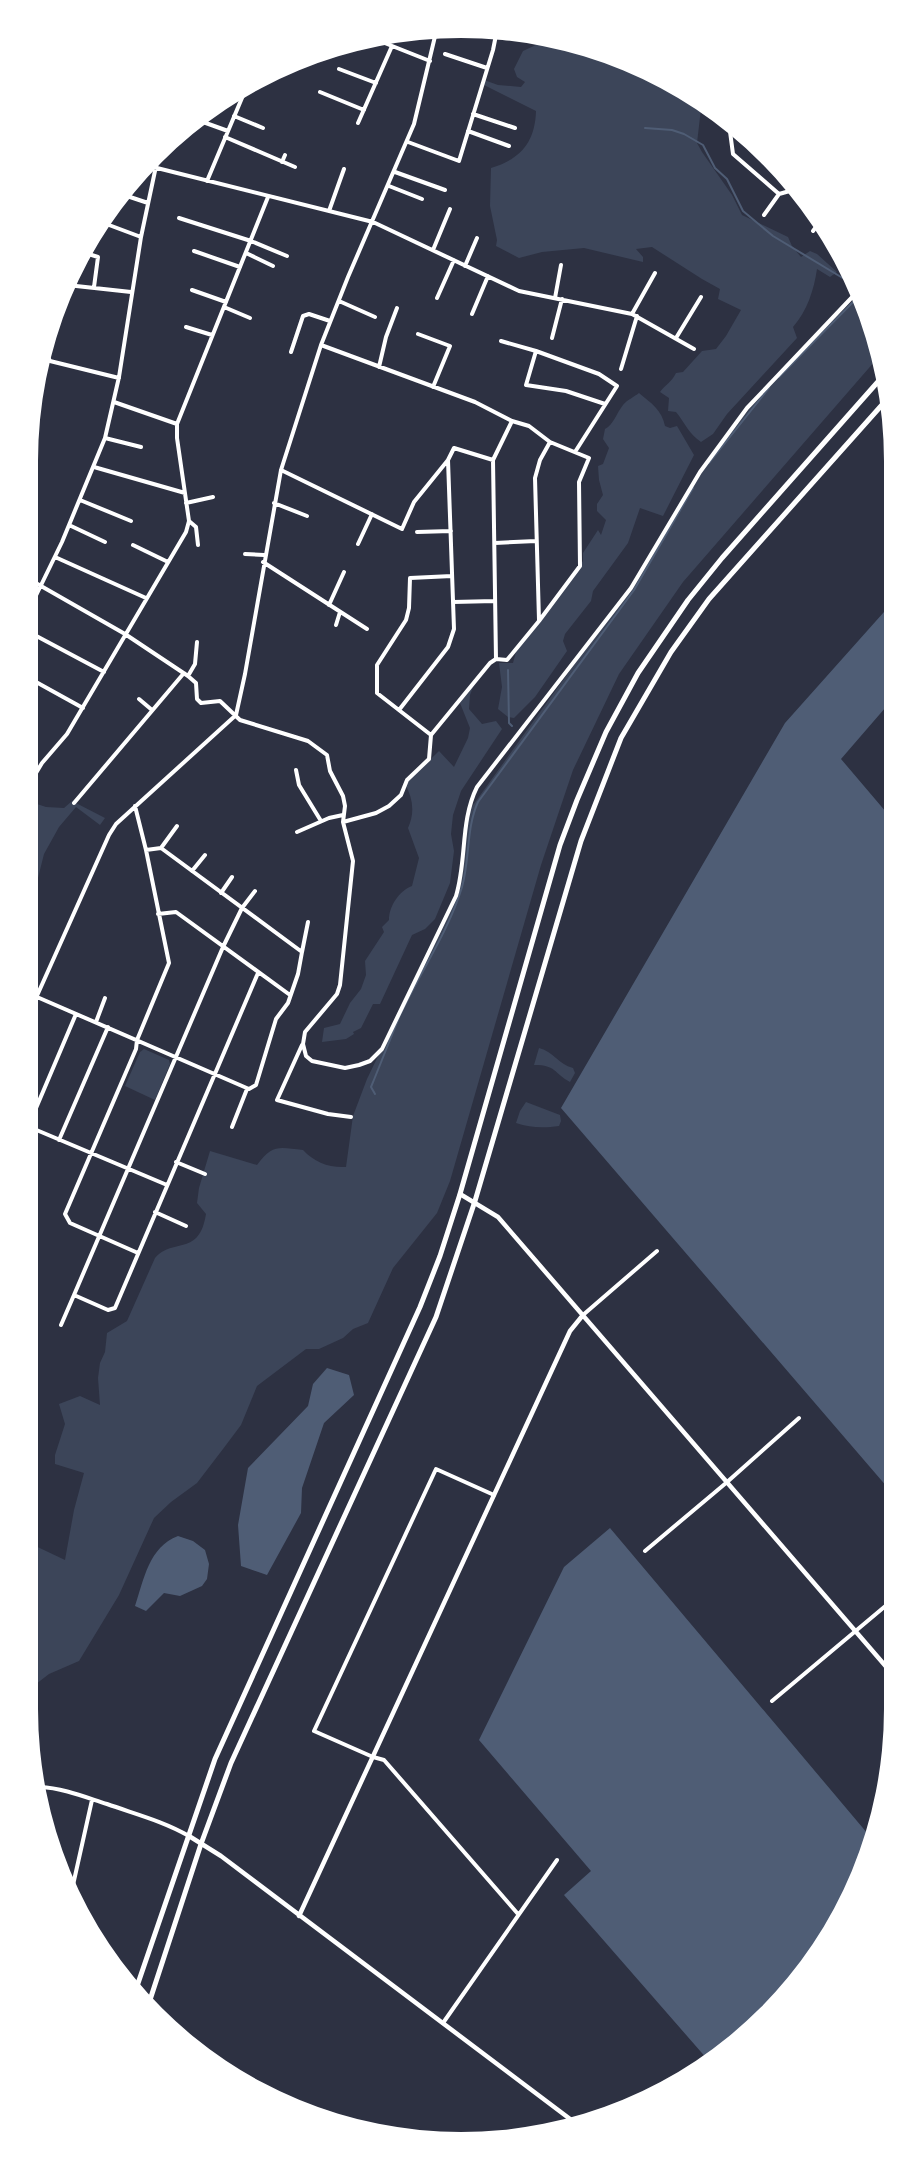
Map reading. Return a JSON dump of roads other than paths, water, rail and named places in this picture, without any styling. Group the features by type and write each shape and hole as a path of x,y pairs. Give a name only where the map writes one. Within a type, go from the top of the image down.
{"main road":[{"path":"138,1983 215,1759 420,1307 440,1257 560,845 580,792 611,724 638,673 688,600 722,558 877,383"},
{"path":"151,1997 201,1844 246,1730 436,1317 475,1202 581,841 621,738 671,652 709,599 881,406"}],"street":[{"path":"38,995 116,824 236,715 281,470 330,321 408,142 417,116 435,38"},
{"path":"408,142 459,161 495,39"},
{"path":"388,44 430,61"},
{"path":"358,123 392,46"},
{"path":"445,54 487,68"},
{"path":"339,69 376,83"},
{"path":"320,92 364,110"},
{"path":"207,181 241,99"},
{"path":"473,114 514,129"},
{"path":"234,116 263,128"},
{"path":"206,123 228,131"},
{"path":"468,131 509,146"},
{"path":"729,134 733,154 779,194"},
{"path":"225,136 295,167"},
{"path":"282,162 285,155"},
{"path":"38,592 94,468 105,438 119,378 141,237 157,169 373,222 519,291 635,315 694,349"},
{"path":"329,211 344,169"},
{"path":"395,172 445,190"},
{"path":"389,186 422,199"},
{"path":"764,215 779,194 787,192"},
{"path":"130,197 148,203"},
{"path":"38,769 67,734 186,532 189,521 177,424 268,197"},
{"path":"433,250 450,209"},
{"path":"179,218 251,241 287,256"},
{"path":"109,225 141,237"},
{"path":"465,266 477,238"},
{"path":"194,251 240,267"},
{"path":"246,253 273,266"},
{"path":"91,255 98,258 94,287"},
{"path":"437,298 454,260"},
{"path":"555,298 561,265"},
{"path":"621,369 635,315 655,273"},
{"path":"472,314 488,276"},
{"path":"76,286 131,292"},
{"path":"192,290 250,318"},
{"path":"676,338 701,297"},
{"path":"303,1044 306,1056 312,1061 345,1068 370,1060 382,1049 456,896 461,877 467,811 477,787 631,588 700,472 747,408 852,298"},
{"path":"552,338 561,299"},
{"path":"339,301 375,317"},
{"path":"379,367 386,337 397,308"},
{"path":"291,352 303,316 309,314 330,321"},
{"path":"186,327 212,335"},
{"path":"418,334 450,346 433,387"},
{"path":"501,341 599,374 617,386 575,452"},
{"path":"321,345 476,402 529,426 550,442 589,458 579,482 580,566 507,660 496,659 490,663 431,735 429,759 407,780 401,795 389,806 376,813 343,822"},
{"path":"536,351 526,385 566,391 605,404"},
{"path":"50,361 119,378"},
{"path":"114,402 177,424"},
{"path":"496,659 493,460 512,420"},
{"path":"105,438 141,447"},
{"path":"539,621 535,478 540,460 550,442"},
{"path":"281,470 402,529 414,502 448,460 454,448 493,460"},
{"path":"399,710 448,646 454,629 448,460"},
{"path":"94,468 185,493"},
{"path":"186,503 213,497"},
{"path":"80,500 131,521"},
{"path":"274,503 307,516"},
{"path":"358,544 372,514"},
{"path":"189,521 196,527 198,545"},
{"path":"69,525 105,542"},
{"path":"417,532 451,531"},
{"path":"495,543 536,542"},
{"path":"133,545 168,561"},
{"path":"245,555 264,555"},
{"path":"55,557 146,598"},
{"path":"263,562 367,629"},
{"path":"329,605 344,572"},
{"path":"431,735 377,693 377,665 406,620 409,608 410,578 452,576"},
{"path":"38,584 125,634 186,674 196,682 197,699 201,704 220,701 240,720 308,741 327,755 330,771 343,796 345,806 343,822 353,861 340,985 337,994 305,1032 303,1044 277,1100 328,1114 351,1117"},
{"path":"453,602 495,601"},
{"path":"336,625 340,612"},
{"path":"38,637 104,672"},
{"path":"74,802 152,710 195,664 196,642"},
{"path":"38,683 83,708"},
{"path":"139,699 152,710"},
{"path":"296,770 299,785 321,821"},
{"path":"135,806 169,963 137,1040 136,1049 65,1214 70,1223 138,1253"},
{"path":"297,832 321,821 343,815"},
{"path":"161,848 177,826"},
{"path":"146,850 161,848 302,952"},
{"path":"192,871 205,855"},
{"path":"221,893 232,877"},
{"path":"61,1325 223,947 242,908 255,891"},
{"path":"158,914 176,912 290,995"},
{"path":"38,997 249,1089 256,1085 276,1019 288,1003 298,974 308,922"},
{"path":"74,1295 108,1310 114,1308 258,973"},
{"path":"96,1022 105,998"},
{"path":"38,1103 76,1014"},
{"path":"59,1140 108,1027"},
{"path":"232,1127 247,1089"},
{"path":"38,1131 167,1185"},
{"path":"176,1162 206,1174"},
{"path":"460,1194 498,1217 884,1664"},
{"path":"155,1212 186,1226"},
{"path":"299,1916 572,1328 583,1315 657,1251"},
{"path":"645,1551 799,1418"},
{"path":"494,1495 436,1469 314,1731 384,1760 518,1914"},
{"path":"772,1701 884,1608"},
{"path":"45,1787 168,1825 189,1836 220,1856 569,2118"},
{"path":"74,1879 92,1800"},
{"path":"443,2023 557,1860"}],"waterway":[{"path":"645,128 672,130 703,145 715,168 727,179 743,211 773,236 843,278"},
{"path":"779,377 853,302"},
{"path":"709,463 769,388"},
{"path":"375,1094 371,1087 400,1015 442,936 462,887 472,822 478,802 634,590 693,488"},
{"path":"508,670 509,723 512,726"}]}
